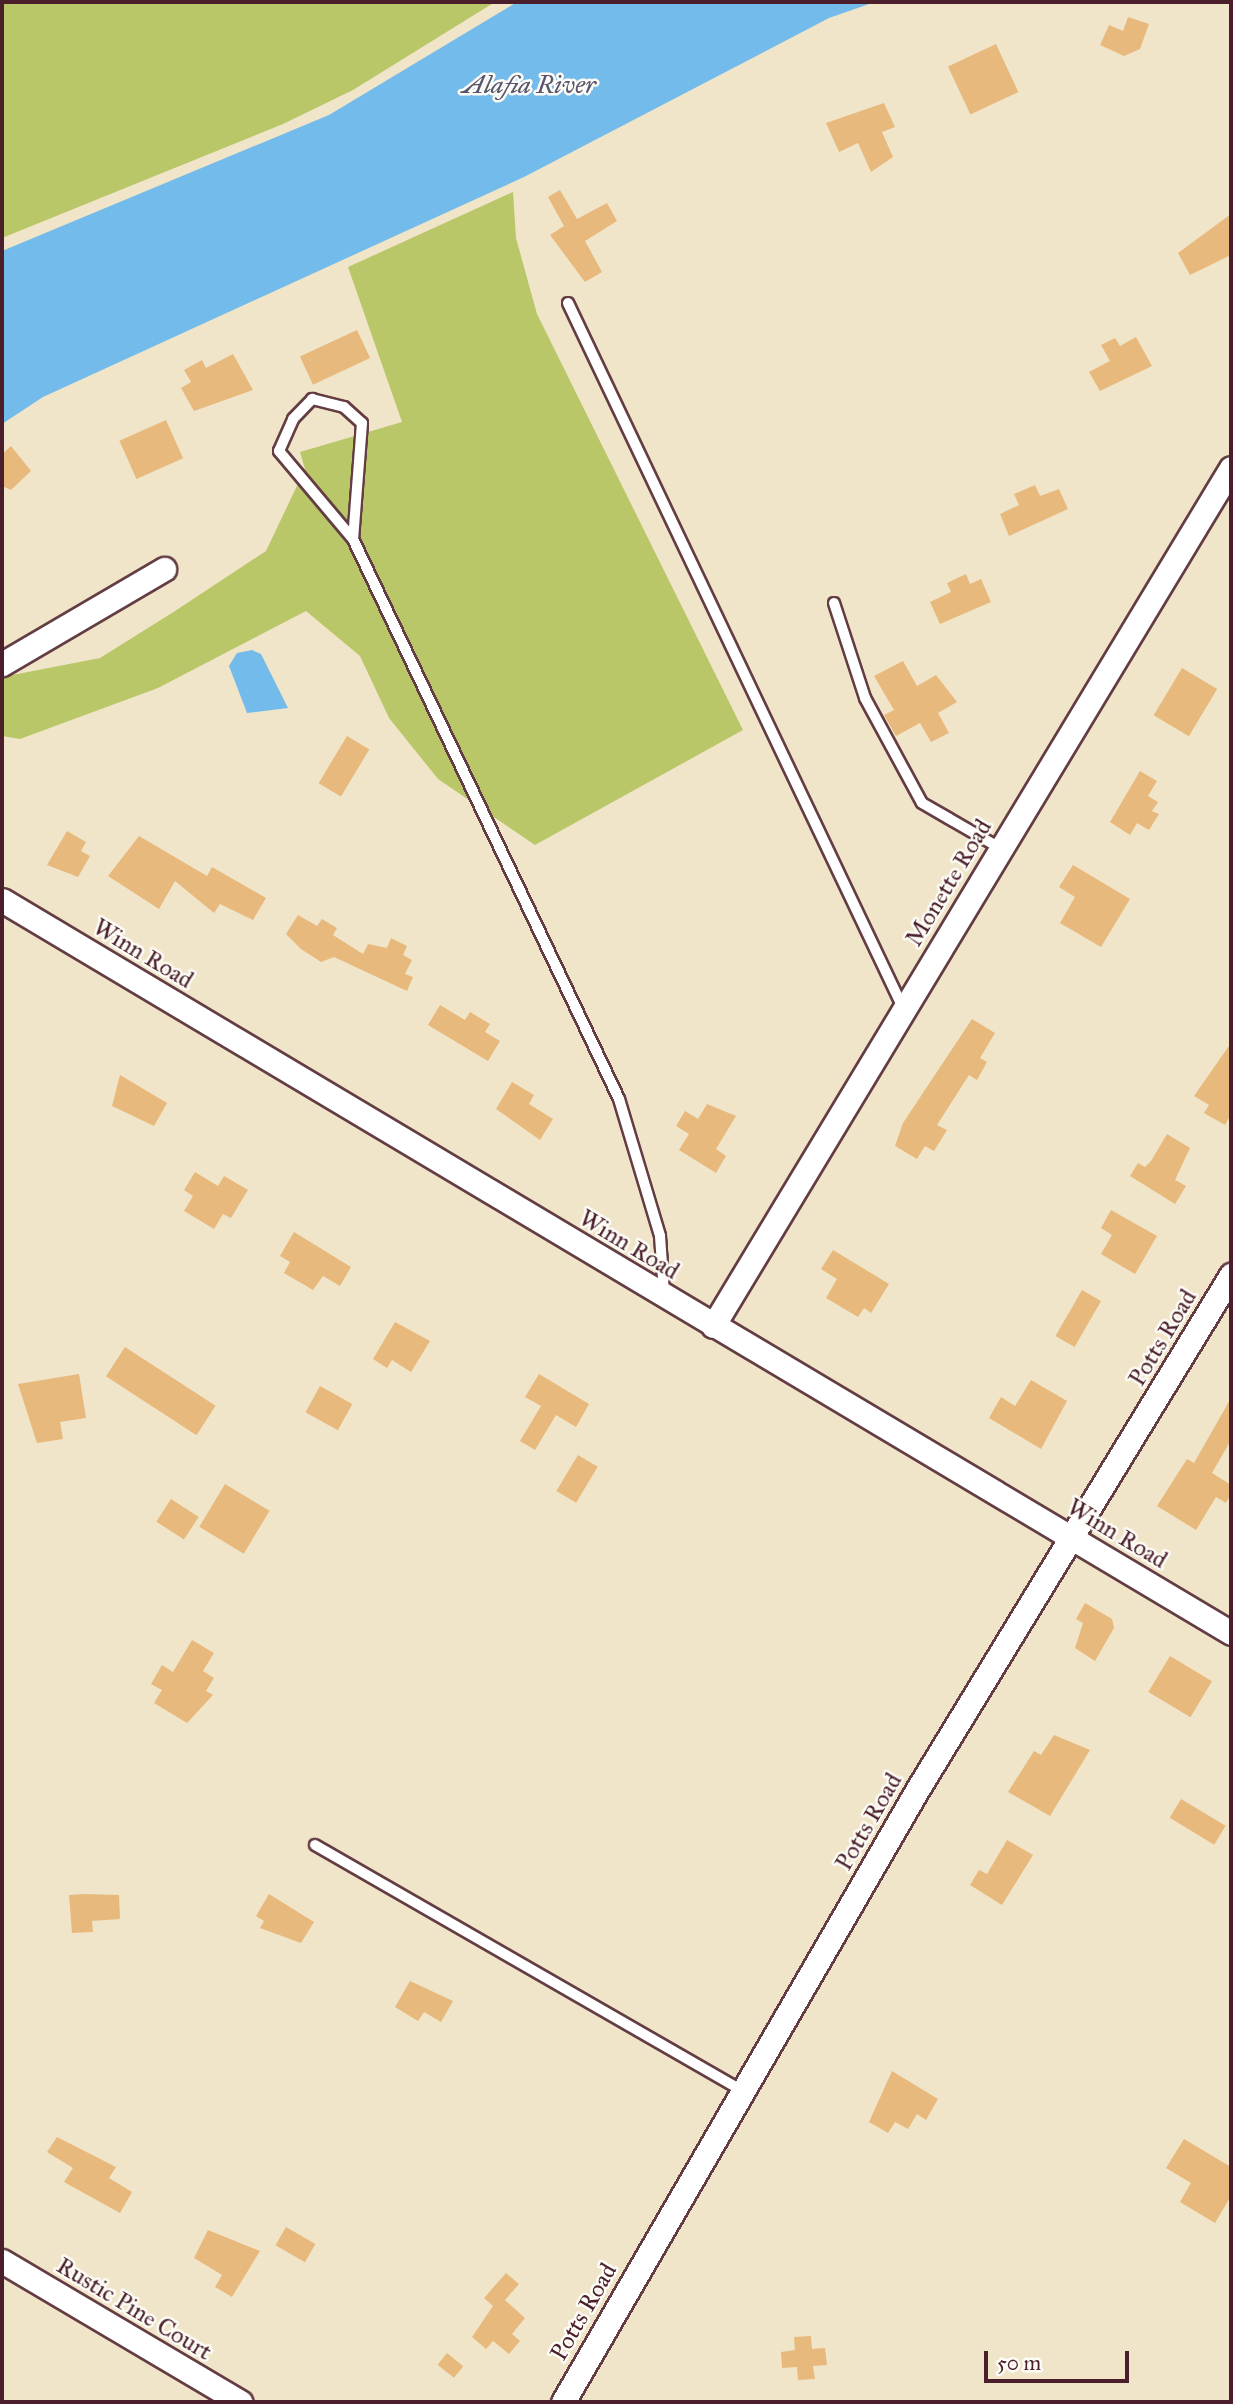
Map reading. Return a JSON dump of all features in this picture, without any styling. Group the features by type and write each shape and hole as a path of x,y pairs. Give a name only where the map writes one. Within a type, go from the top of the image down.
{"street":[{"name":"Monette Road","path":"713,1326 1231,468"},
{"path":"2,664 164,569"},
{"name":"Winn Road","path":"2,900 1231,1633"},
{"name":"Potts Road","path":"563,2402 1069,1536 1087,1517 1231,1275"},
{"name":"Rustic Pine Court","path":"2,2261 240,2402"}],"lane":[{"path":"568,303 903,1008"},
{"path":"353,539 362,423 344,407 312,399 293,419 279,451 353,539 619,1099 660,1236 664,1296"},
{"path":"834,603 865,698 922,803 1000,848"},
{"path":"316,1845 743,2091"}],"green space":[{"path":"2,2 495,2 353,90 283,124 2,238"},
{"path":"513,192 516,238 537,314 743,730 535,845 438,779 389,718 360,656 306,611 158,688 20,739 2,736 2,677 100,658 175,611 266,551 305,469 300,452 402,422 348,267"}],"water":[{"name":"Alafia River","path":"517,2 875,2 829,18 524,177 43,397 2,424 2,251 329,115"},
{"path":"252,650 261,654 288,708 247,713 229,666 237,653"}],"building":[{"path":"1128,17 1149,24 1140,49 1124,56 1100,45 1109,25 1123,31"},
{"path":"996,44 1018,92 970,114 948,66"},
{"path":"884,103 895,127 882,132 893,157 871,172 858,143 839,152 826,123"},
{"path":"560,190 577,219 607,203 617,221 585,241 602,272 585,282 550,235 564,226 548,197"},
{"path":"1231,214 1231,255 1190,275 1178,253"},
{"path":"357,330 370,358 313,385 300,357"},
{"path":"1136,337 1152,366 1100,391 1089,372 1110,361 1101,345 1115,338 1120,346"},
{"path":"233,354 253,390 194,411 181,388 191,382 184,370 202,360 206,368"},
{"path":"166,420 183,458 136,479 119,441"},
{"path":"11,446 31,471 11,490 2,486 2,454"},
{"path":"1035,485 1040,496 1059,489 1068,509 1009,536 1000,514 1019,505 1014,494"},
{"path":"966,574 970,584 981,579 991,602 940,624 930,602 951,592 947,583"},
{"path":"903,661 917,686 936,675 957,702 938,713 949,733 931,742 920,723 896,736 884,715 894,710 874,676"},
{"path":"1182,668 1217,689 1189,736 1154,715"},
{"path":"347,736 369,749 341,797 319,783"},
{"path":"1140,771 1157,781 1148,796 1158,802 1152,811 1159,814 1149,830 1137,823 1130,835 1110,822"},
{"path":"67,831 86,842 81,851 90,856 78,877 47,865"},
{"path":"139,836 207,876 212,867 266,898 253,920 220,904 214,913 175,881 159,909 108,876"},
{"path":"1073,865 1130,899 1101,947 1060,923 1075,897 1059,887"},
{"path":"298,915 317,926 322,919 337,928 333,935 363,954 368,944 387,948 391,938 407,946 403,955 412,960 405,974 413,977 407,991 334,957 321,962 301,949 286,934"},
{"path":"440,1005 465,1020 470,1012 490,1024 485,1032 500,1041 488,1061 428,1025"},
{"path":"972,1019 995,1033 980,1058 987,1062 977,1080 969,1075 937,1125 947,1130 934,1151 925,1146 917,1159 895,1146 903,1123"},
{"path":"1231,1043 1231,1114 1225,1125 1204,1113 1209,1105 1194,1096"},
{"path":"120,1075 167,1103 154,1126 112,1106"},
{"path":"512,1082 534,1095 529,1104 553,1119 540,1140 496,1109"},
{"path":"707,1104 736,1116 716,1149 726,1156 716,1173 679,1150 689,1134 676,1126 685,1111 698,1119"},
{"path":"1167,1134 1190,1148 1175,1180 1186,1186 1175,1204 1130,1176 1138,1163 1145,1167 1151,1161"},
{"path":"195,1172 218,1186 224,1176 248,1190 231,1218 223,1214 214,1229 184,1211 193,1196 184,1190"},
{"path":"1111,1210 1157,1236 1135,1274 1101,1254 1112,1235 1101,1228"},
{"path":"294,1232 351,1267 340,1286 323,1276 313,1290 284,1273 290,1262 280,1256"},
{"path":"833,1250 889,1284 871,1313 864,1308 858,1317 826,1298 837,1279 821,1269"},
{"path":"1082,1290 1101,1301 1075,1347 1056,1336"},
{"path":"395,1322 430,1341 411,1372 392,1360 387,1368 373,1359"},
{"path":"125,1347 216,1406 197,1435 106,1376"},
{"path":"79,1374 86,1418 60,1422 63,1439 37,1443 18,1384"},
{"path":"539,1374 589,1404 576,1427 556,1415 535,1450 520,1441 541,1406 525,1397"},
{"path":"1031,1380 1067,1401 1041,1449 989,1418 1001,1397 1015,1406"},
{"path":"320,1386 352,1404 338,1430 305,1412"},
{"path":"1231,1398 1231,1440 1212,1473 1231,1485 1231,1494 1226,1503 1216,1497 1196,1530 1157,1506 1187,1459 1194,1463"},
{"path":"578,1455 598,1467 576,1503 556,1491"},
{"path":"225,1484 270,1511 244,1554 199,1527"},
{"path":"171,1499 199,1517 184,1540 156,1522"},
{"path":"1085,1603 1112,1619 1114,1628 1095,1661 1075,1648 1083,1623 1076,1619"},
{"path":"192,1640 214,1653 203,1671 214,1678 206,1691 213,1695 187,1723 154,1703 162,1690 151,1684 162,1665 173,1672"},
{"path":"1170,1656 1212,1681 1190,1717 1148,1692"},
{"path":"1054,1735 1090,1750 1050,1816 1008,1792 1034,1751 1041,1755"},
{"path":"1181,1799 1226,1826 1214,1845 1170,1818"},
{"path":"1007,1840 1033,1855 1002,1905 970,1885 979,1870 987,1874"},
{"path":"269,1894 314,1922 301,1943 260,1928 264,1921 256,1916"},
{"path":"69,1895 119,1895 120,1919 92,1921 93,1932 72,1933"},
{"path":"410,1981 453,2001 441,2022 424,2012 418,2021 395,2007"},
{"path":"892,2071 938,2099 926,2120 917,2114 908,2129 895,2122 888,2133 869,2122"},
{"path":"57,2137 116,2167 109,2178 132,2192 120,2213 64,2182 73,2168 47,2152"},
{"path":"1184,2139 1231,2167 1231,2196 1215,2223 1180,2202 1191,2183 1166,2168"},
{"path":"286,2227 315,2244 305,2262 276,2245"},
{"path":"208,2230 260,2251 232,2297 215,2287 222,2275 194,2258"},
{"path":"506,2273 519,2284 505,2300 525,2318 512,2334 520,2341 509,2354 493,2341 486,2349 472,2337 493,2306 484,2298"},
{"path":"811,2336 812,2349 825,2348 827,2365 813,2366 815,2379 798,2380 797,2367 782,2368 781,2352 795,2350 794,2337"},
{"path":"447,2353 463,2366 454,2378 438,2365"}]}
